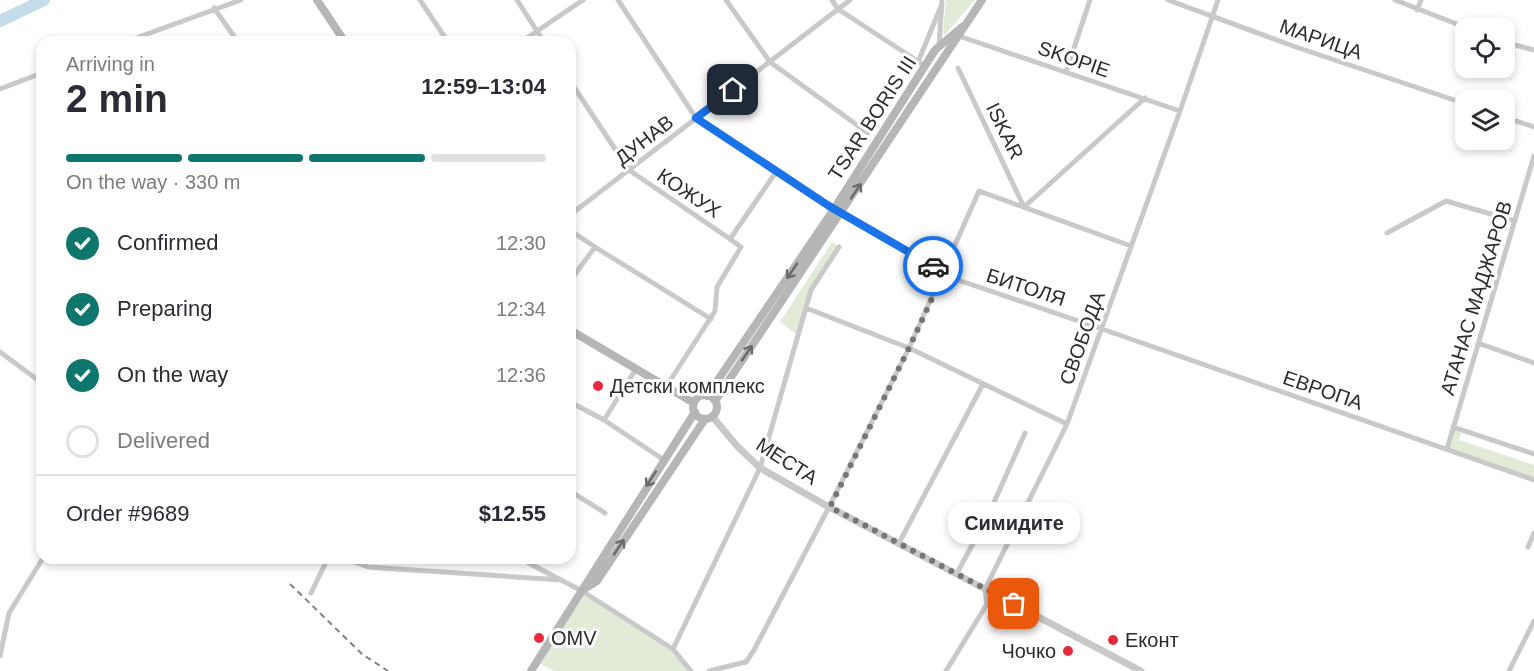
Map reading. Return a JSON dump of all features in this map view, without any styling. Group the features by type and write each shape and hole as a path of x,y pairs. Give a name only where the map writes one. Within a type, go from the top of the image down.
{"main road":[{"path":"317,0 341,36"},
{"name":"TSAR BORIS III","path":"707,396 945,57 982,0"},
{"path":"945,57 944,53 937,48 968,23"},
{"name":"TSAR BORIS III","path":"715,401 837,211 922,64 937,48"},
{"path":"576,334 666,387 694,408 699,417 709,417"},
{"path":"531,671 582,591 590,574 664,460 699,397 707,396 715,401 716,408 597,581 582,591"}],"street":[{"path":"141,36 241,0"},
{"path":"420,0 444,36"},
{"path":"517,0 540,36"},
{"path":"530,36 583,0"},
{"name":"БИТОЛЯ","path":"618,0 696,118 837,211 944,273 961,281 1102,328"},
{"path":"726,0 770,62 868,133"},
{"path":"832,0 838,9 922,64 942,2"},
{"name":"ДУНАВ","path":"576,210 850,0"},
{"path":"1066,72 1090,0"},
{"name":"МАРИЦА","path":"1168,0 1293,46 1455,100"},
{"name":"СВОБОДА","path":"946,671 987,604 985,589 1067,424 1218,0"},
{"path":"1395,0 1455,24"},
{"path":"1417,10 1421,0"},
{"name":"TSAR BORIS III","path":"937,48 942,2"},
{"path":"214,8 234,36"},
{"name":"SKOPIE","path":"959,36 1180,111"},
{"path":"1515,45 1534,50"},
{"name":"ISKAR","path":"958,68 1024,207"},
{"path":"0,89 36,75"},
{"name":"КОЖУХ","path":"576,90 629,170 730,239"},
{"path":"1024,207 1144,98"},
{"path":"1515,121 1534,128"},
{"name":"АТАНАС МАДЖАРОВ","path":"1447,449 1534,156"},
{"path":"666,387 715,311 717,286 741,247 730,239 776,172"},
{"path":"709,671 746,662 830,507 909,348 944,273 978,191 1131,246"},
{"path":"1387,232 1446,201 1515,221"},
{"path":"576,234 711,319"},
{"path":"576,273 595,247"},
{"path":"673,649 760,468 811,290 839,247"},
{"path":"806,308 909,348 1067,424"},
{"name":"ЕВРОПА","path":"1102,328 1534,480"},
{"path":"1478,344 1534,363"},
{"path":"0,352 36,379"},
{"path":"604,420 636,369"},
{"path":"899,543 983,384"},
{"path":"576,405 604,420 664,460"},
{"name":"МЕСТА","path":"709,417 760,468 1141,671"},
{"path":"1453,428 1534,454"},
{"path":"957,573 987,518 1025,433"},
{"path":"576,495 605,513"},
{"path":"1528,547 1534,533"},
{"path":"0,656 9,613 39,564"},
{"path":"312,593 325,564"},
{"path":"360,564 368,567 562,580"},
{"path":"531,564 582,591 673,649 691,671"},
{"path":"1509,671 1534,621"}],"green space":[{"path":"946,0 975,0 945,35 943,33"},
{"path":"832,242 839,247 811,290 798,335 780,322"},
{"path":"1453,427 1462,430 1459,440 1534,465 1534,480 1447,449"},
{"path":"582,591 673,649 691,671 554,671 537,662"}],"waterway":[{"path":"0,21 44,0"}],"railway":[{"path":"290,584 362,654 388,671"}],"way so far":[{"path":"933,266 944,273 830,507 1014,604"}],"place":[{"name":"Детски комплекс","path":"598,386"},
{"name":"Симидите","path":"1014,604"},
{"name":"OMV","path":"539,638"},
{"name":"Еконт","path":"1113,640"},
{"name":"Чочко","path":"1068,651"}],"route":[{"path":"733,90 696,118 829,206 933,266"}]}
